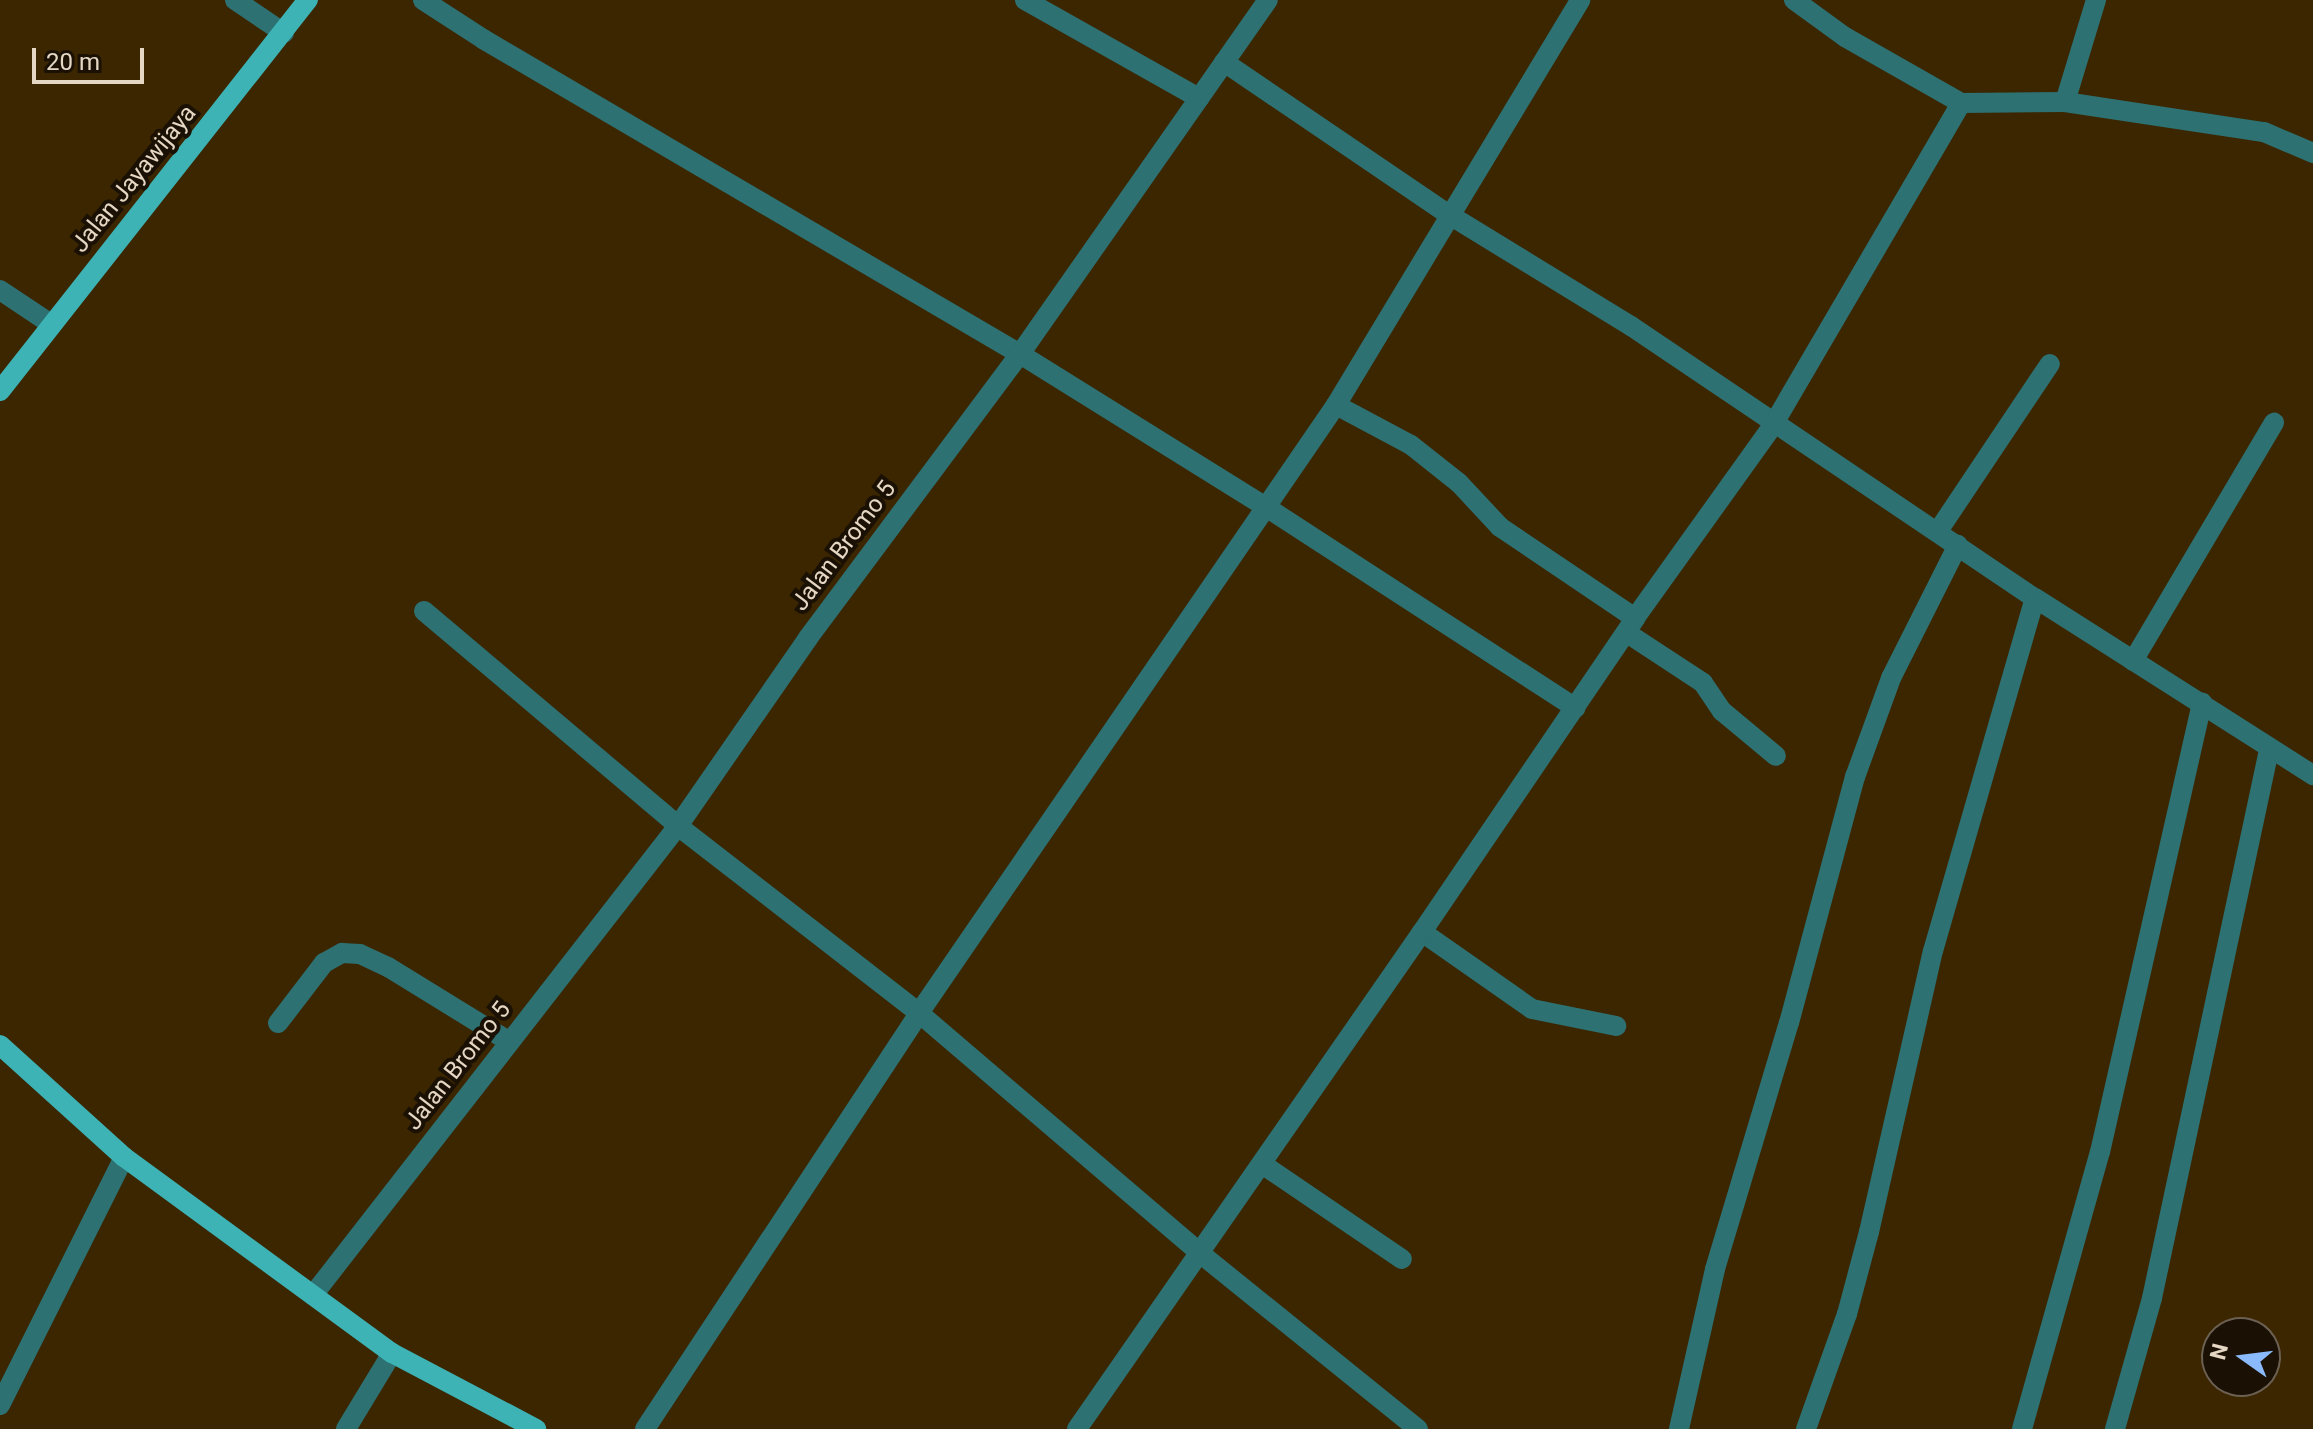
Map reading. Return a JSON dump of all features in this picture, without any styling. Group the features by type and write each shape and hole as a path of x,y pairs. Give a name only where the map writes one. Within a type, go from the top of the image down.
{"main road":[{"name":"Jalan Jayawijaya","path":"0,391 308,0"},
{"path":"0,1045 124,1157 392,1353 536,1429"}],"street":[{"path":"235,0 284,33"},
{"path":"423,0 483,39 1020,354 1266,507 1576,708"},
{"path":"1025,0 1199,98"},
{"name":"Jalan Bromo 5","path":"313,1295 678,826 808,638 1020,354 1268,0"},
{"path":"645,1429 919,1013 1336,405 1448,214 1580,0"},
{"path":"1794,0 1845,37 1961,103 2065,102 2264,132 2313,153"},
{"path":"2065,102 2096,0"},
{"path":"1224,62 1448,214 1631,326 1773,425 1938,531 2035,598 2202,702 2269,750 2312,771"},
{"path":"1077,1429 1773,425 1961,103"},
{"path":"0,290 51,324"},
{"path":"1938,531 2050,364"},
{"path":"1336,405 1411,445 1459,483 1500,527 1703,683 1722,711 1776,756"},
{"path":"2133,661 2274,423"},
{"path":"1679,1429 1715,1269 1789,1023 1855,777 1891,678 1958,545"},
{"path":"1806,1429 1847,1314 1869,1232 1933,951 2035,598"},
{"path":"424,611 678,826 919,1013 1201,1254 1418,1429"},
{"path":"2022,1429 2100,1152 2202,702"},
{"path":"2115,1429 2152,1298 2269,750"},
{"path":"1422,932 1532,1009 1616,1026"},
{"path":"278,1023 324,963 342,953 360,954 388,967 510,1042"},
{"path":"0,1405 124,1157"},
{"path":"1262,1164 1402,1259"},
{"path":"346,1429 392,1353"}]}
